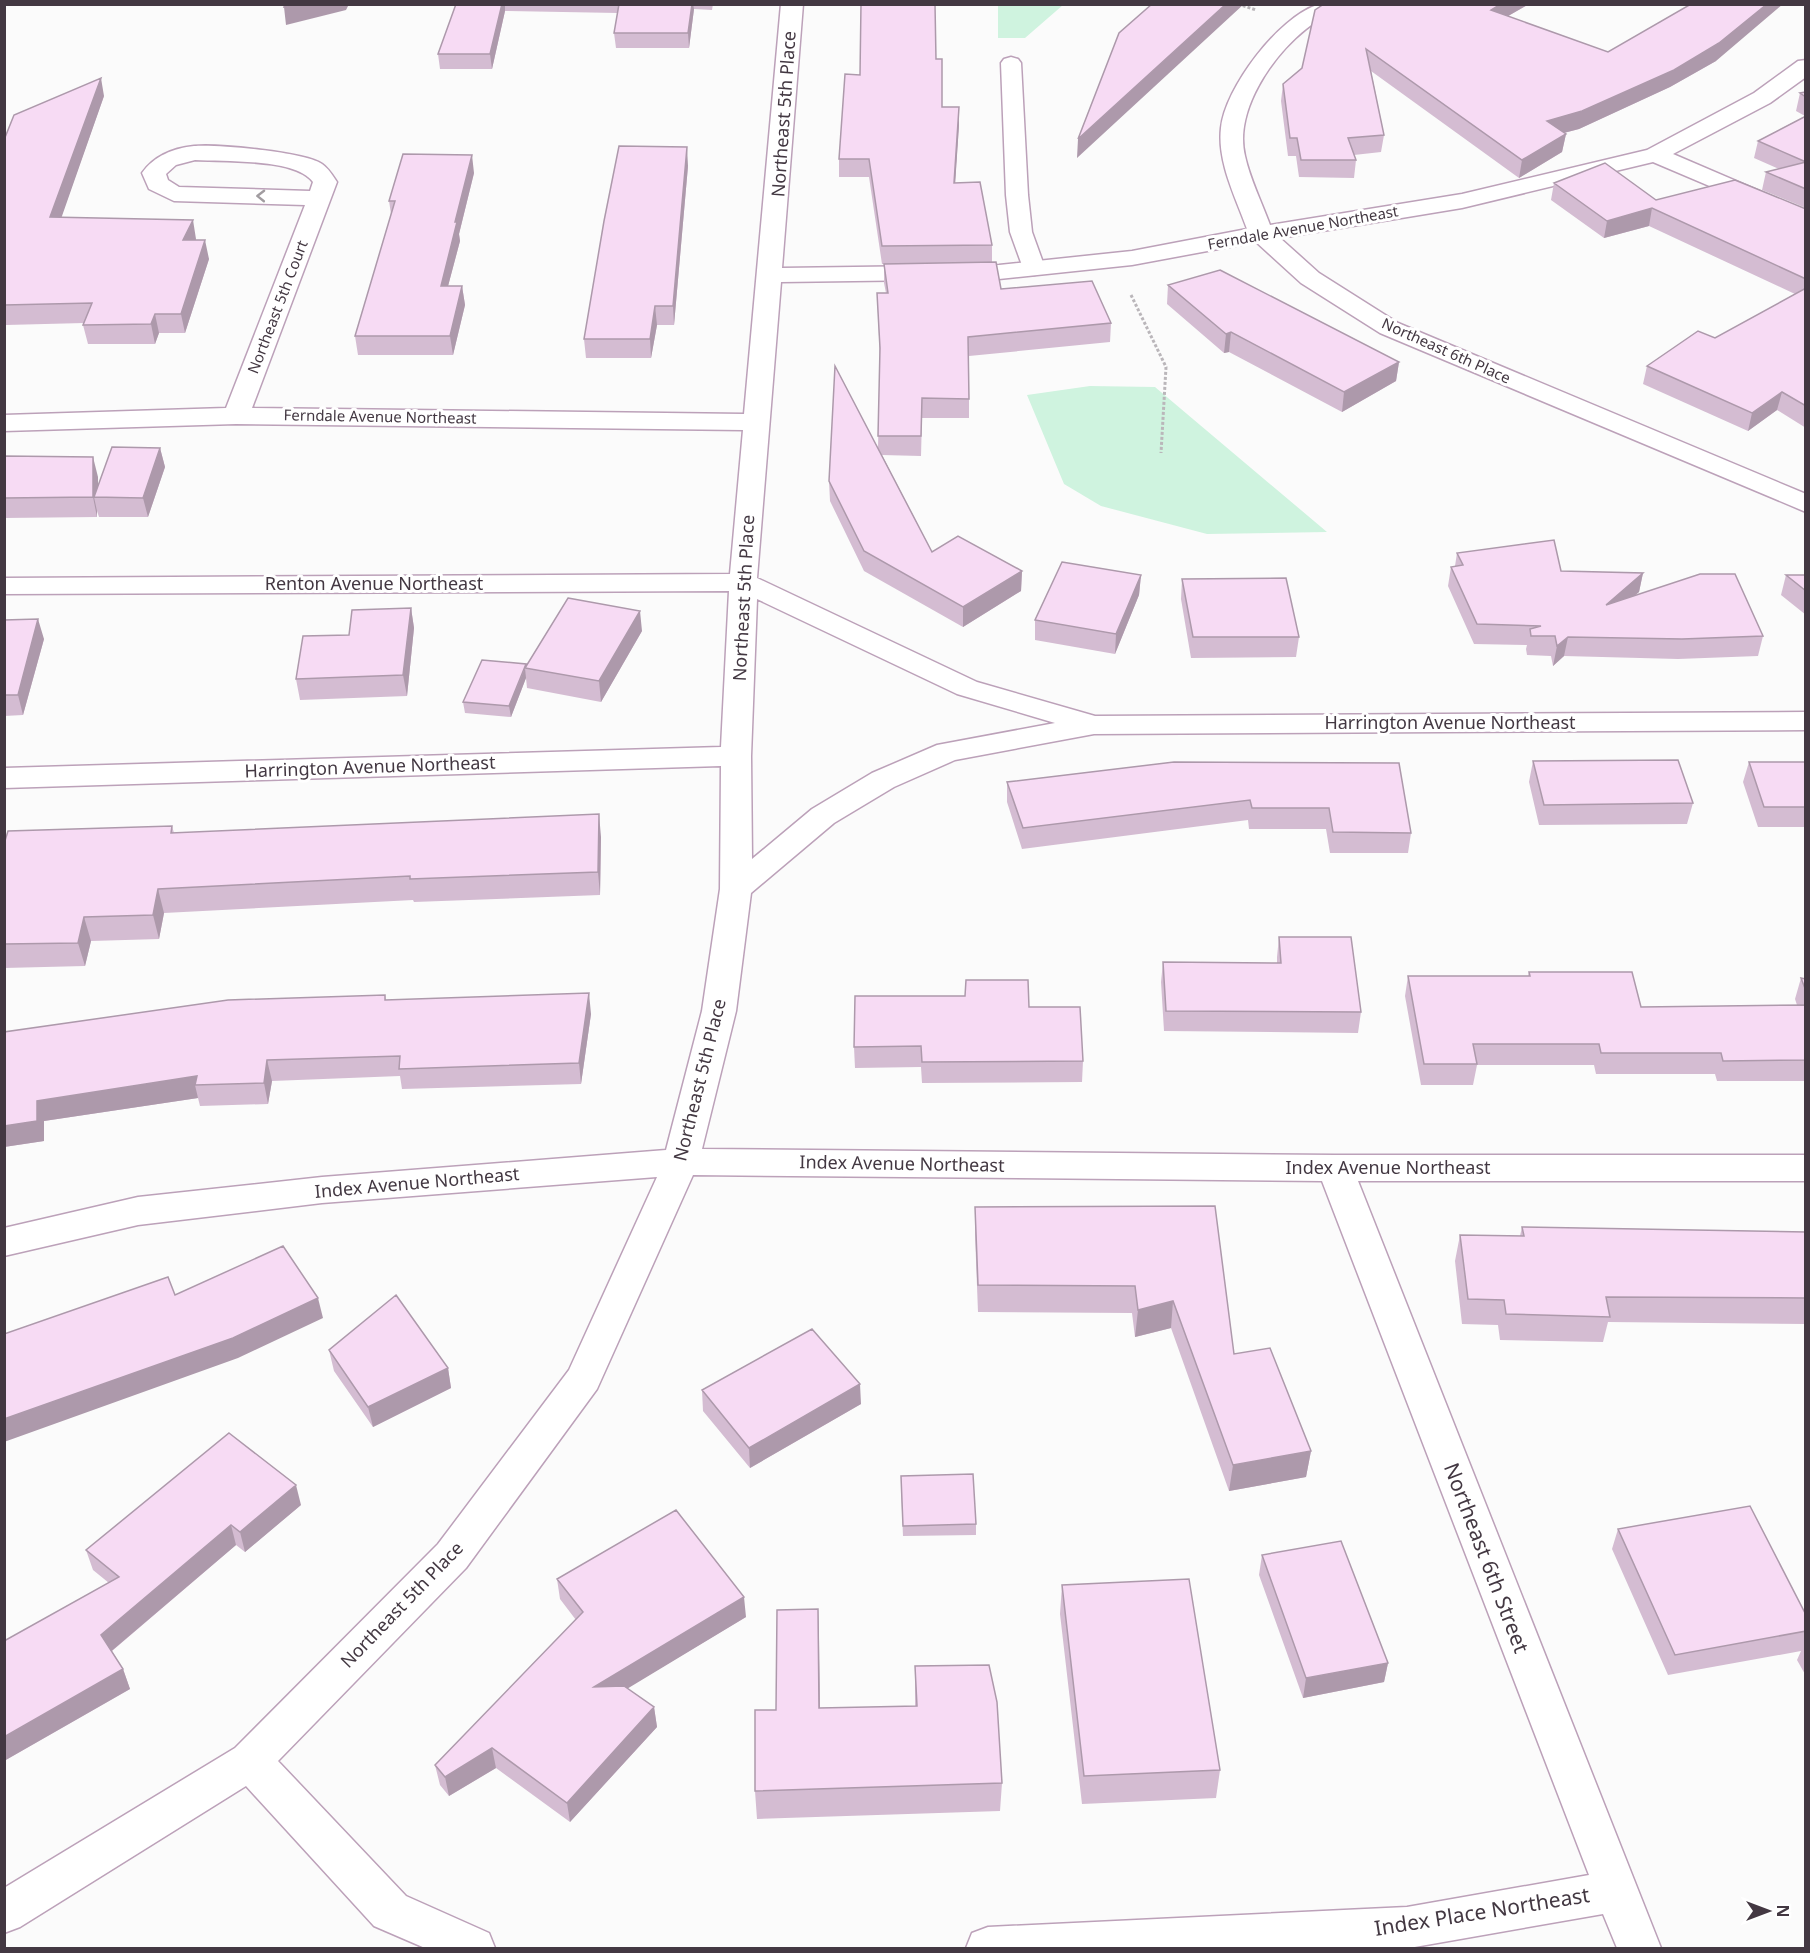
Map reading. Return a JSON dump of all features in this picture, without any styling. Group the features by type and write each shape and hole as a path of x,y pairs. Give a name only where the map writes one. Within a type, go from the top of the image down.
{"street":[{"name":"Northeast 5th Place","path":"4,1912 250,1761 452,1556 584,1378 681,1162 719,1011 736,889 736,756 744,582 755,422 771,275 792,4"},
{"name":"Northeast 6th Place","path":"1334,4 1299,24 1266,55 1239,104 1232,127 1233,155 1261,234 1310,278 1389,328 1806,504"},
{"name":"Ferndale Avenue Northeast","path":"771,275 999,272 1113,260 1462,201 1655,155 1762,98 1806,66"},
{"name":"Northeast 5th Court","path":"236,416 319,198 325,182 315,169 292,160 194,153 168,160 154,173 157,184 174,194 319,198"},
{"path":"1655,155 1806,220"},
{"name":"Ferndale Avenue Northeast","path":"4,423 236,416 755,422"},
{"name":"Renton Avenue Northeast","path":"4,586 744,582"},
{"name":"Harrington Avenue Northeast","path":"744,582 967,688 1094,725"},
{"name":"Harrington Avenue Northeast","path":"736,889 823,816 883,780 948,752 1094,725 1806,721"},
{"name":"Harrington Avenue Northeast","path":"4,778 736,756"},
{"name":"Index Avenue Northeast","path":"4,1242 138,1211 322,1190 681,1162 1335,1168 1806,1168"},
{"name":"Northeast 6th Street","path":"1335,1168 1639,1948"},
{"path":"250,1761 390,1911 473,1948"},
{"name":"Index Place Northeast","path":"988,1948 1407,1928 1615,1891"}],"lane":[{"path":"1011,63 1017,195 1021,232 1034,268"}],"path":[{"path":"1113,260 1166,367 1161,453"}],"green space":[{"path":"998,4 1063,5 1025,38 998,38"},
{"path":"1090,386 1155,387 1327,532 1207,534 1101,506 1064,484 1027,395"}],"building":[{"path":"456,4 502,4 490,54 438,54"},
{"path":"619,4 692,4 688,33 614,33"},
{"path":"861,4 935,4 936,59 942,59 942,107 959,107 954,183 980,182 992,245 882,246 869,159 839,159 845,74 860,75"},
{"path":"1152,4 1226,4 1078,139 1119,33"},
{"path":"1324,4 1501,4 1491,10 1608,52 1691,4 1767,4 1719,43 1674,70 1582,111 1547,121 1566,134 1522,160 1366,49 1384,135 1348,138 1356,160 1301,160 1297,138 1290,138 1283,84 1302,68 1315,10"},
{"path":"101,78 50,217 193,220 183,240 205,240 181,314 155,314 151,324 83,325 92,303 4,305 4,140 14,115"},
{"path":"1806,116 1806,162 1758,141"},
{"path":"619,146 687,147 673,306 655,306 650,339 584,339 604,221"},
{"path":"403,154 472,155 441,286 462,286 450,336 355,336 395,201 389,201"},
{"path":"1806,162 1806,189 1766,172"},
{"path":"1605,163 1656,200 1735,180 1806,209 1806,279 1652,208 1607,221 1554,183"},
{"path":"996,262 1001,289 1092,281 1111,323 968,337 969,399 922,398 921,436 878,436 880,348 877,293 888,293 884,264"},
{"path":"1220,270 1399,362 1344,392 1231,332 1226,334 1168,285"},
{"path":"1806,288 1806,406 1782,392 1752,413 1647,366 1698,331 1715,338"},
{"path":"835,366 932,552 958,536 1022,571 963,607 864,551 829,481"},
{"path":"112,447 160,448 143,498 94,497"},
{"path":"4,456 93,457 93,497 4,498"},
{"path":"1554,540 1561,571 1643,573 1606,605 1700,574 1735,574 1763,636 1682,639 1568,637 1557,646 1555,636 1531,636 1530,629 1541,626 1477,624 1451,567 1463,565 1457,553"},
{"path":"1062,562 1141,575 1116,634 1035,620"},
{"path":"1786,575 1806,575 1806,591"},
{"path":"1286,578 1299,637 1193,637 1182,579"},
{"path":"568,598 640,611 599,681 525,668"},
{"path":"411,608 403,675 296,679 303,636 349,635 352,610"},
{"path":"38,619 18,695 4,695 4,620"},
{"path":"482,660 526,664 509,706 463,702"},
{"path":"1678,760 1693,803 1544,805 1533,761"},
{"path":"1174,762 1399,763 1411,833 1333,832 1329,808 1252,808 1250,800 1023,828 1007,782"},
{"path":"1749,762 1806,762 1806,807 1764,807"},
{"path":"599,814 598,872 410,879 410,876 158,889 153,915 84,917 78,943 4,944 4,844 8,831 172,826 171,833"},
{"path":"1279,937 1351,937 1361,1012 1166,1011 1163,962 1281,963"},
{"path":"1529,972 1632,972 1641,1007 1806,1005 1806,1060 1723,1061 1721,1053 1601,1053 1599,1044 1473,1044 1477,1064 1424,1064 1408,976 1530,976"},
{"path":"1801,978 1806,979 1806,991"},
{"path":"966,980 1028,980 1029,1007 1080,1007 1083,1061 922,1062 921,1046 854,1047 855,996 965,996"},
{"path":"589,993 579,1063 399,1069 400,1056 267,1060 264,1083 195,1085 197,1076 37,1101 37,1121 4,1126 4,1032 228,1000 385,995 385,1000"},
{"path":"1215,1206 1234,1354 1270,1348 1311,1451 1233,1465 1173,1301 1138,1310 1135,1286 978,1285 975,1207"},
{"path":"1522,1227 1806,1232 1806,1298 1606,1297 1610,1317 1506,1314 1504,1300 1468,1299 1460,1235 1524,1236"},
{"path":"283,1246 318,1298 233,1338 4,1419 4,1334 168,1277 175,1295"},
{"path":"396,1295 448,1368 368,1407 329,1350"},
{"path":"812,1329 860,1384 749,1448 702,1390"},
{"path":"229,1433 296,1485 240,1532 231,1525 101,1635 123,1669 4,1737 4,1641 119,1577 86,1550"},
{"path":"973,1474 976,1524 903,1526 901,1476"},
{"path":"1750,1506 1806,1615 1806,1631 1675,1655 1618,1529"},
{"path":"676,1510 744,1597 594,1687 624,1686 654,1707 567,1803 492,1748 445,1777 435,1765 583,1612 557,1579"},
{"path":"1341,1541 1388,1663 1306,1678 1262,1555"},
{"path":"1189,1579 1220,1770 1084,1776 1062,1585"},
{"path":"818,1609 819,1708 917,1706 915,1666 989,1665 997,1702 1002,1783 755,1791 755,1710 776,1710 777,1610"}]}
